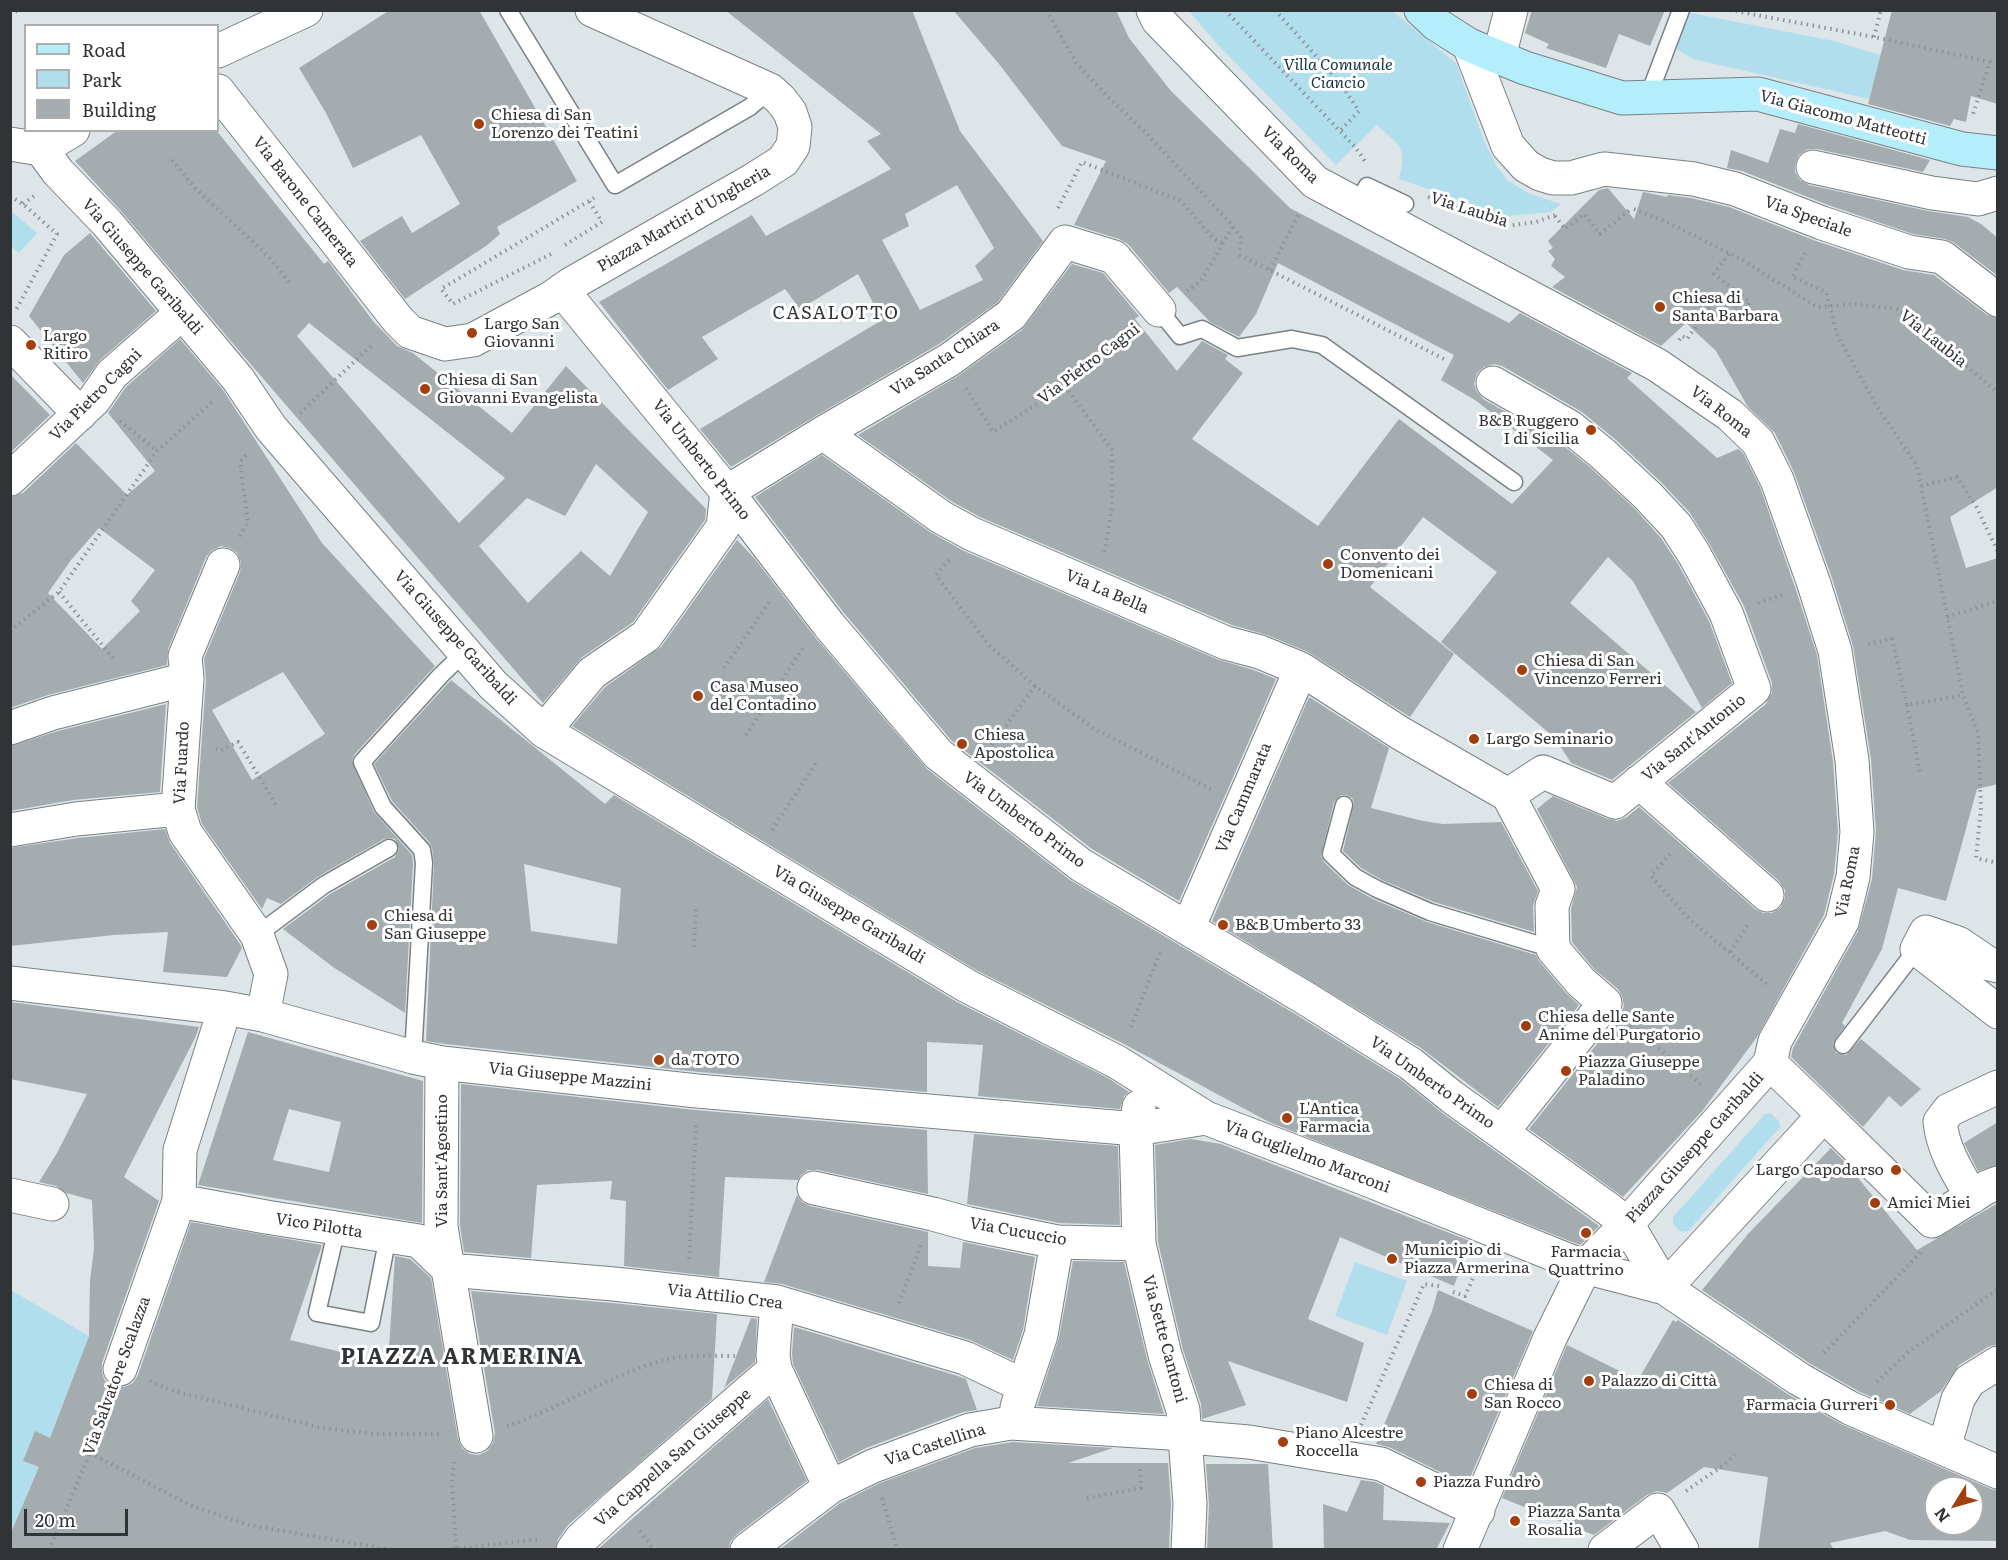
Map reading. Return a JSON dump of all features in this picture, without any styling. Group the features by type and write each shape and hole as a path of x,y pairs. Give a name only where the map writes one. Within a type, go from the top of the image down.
{"main road":[{"name":"Via Giacomo Matteotti","path":"1421,10 1436,24 1469,45 1622,99 1758,94 1962,149 1998,153"}],"street":[{"path":"219,51 306,10"},
{"name":"Piazza Martiri d'Ungheria","path":"566,287 783,161 793,146 795,127 790,112 782,100 770,90 592,10"},
{"name":"Via Roma","path":"1153,10 1158,20 1315,182 1657,365 1730,415 1758,442 1777,480 1835,651 1852,760 1857,832 1852,877 1842,922 1774,1041 1770,1063"},
{"path":"1499,57 1511,10"},
{"name":"Via Speciale","path":"1469,45 1508,146 1526,166 1552,178 1571,178 1604,169 1694,179 1735,189 1822,223 1909,252 1942,257 1998,300"},
{"name":"Via Barone Camerata","path":"219,92 395,317"},
{"path":"26,147 67,132"},
{"name":"Via Giuseppe Garibaldi","path":"26,147 58,172 107,223 238,379 271,428 494,685 544,731 967,986 1117,1062 1142,1079"},
{"path":"1813,167 1932,194 1978,199 1998,193"},
{"path":"1065,242 1114,256 1160,310"},
{"name":"Via Santa Chiara","path":"727,492 949,360 1011,315 1065,242"},
{"path":"395,317 410,332 445,344 473,340 566,287"},
{"name":"Via Umberto Primo","path":"566,287 824,619 938,754 1081,865 1411,1064 1452,1097 1619,1217"},
{"name":"Via Pietro Cagni","path":"10,479 87,407 112,374 182,314"},
{"path":"10,342 87,407"},
{"path":"1493,383 1570,427 1648,496 1676,526 1726,613"},
{"name":"Via La Bella","path":"823,433 941,517 972,534 1226,643 1260,652 1301,669 1515,806"},
{"path":"544,731 592,673 646,636 723,528 727,492"},
{"name":"Via Fuardo","path":"223,564 185,656 187,679 178,808 184,832 257,935 271,974 263,1015"},
{"name":"Via Sant'Antonio","path":"1515,806 1543,772 1615,802 1754,689 1726,613"},
{"name":"Via Cammarata","path":"1180,924 1240,805 1301,669"},
{"path":"10,728 53,713 187,679"},
{"path":"1639,782 1767,894"},
{"path":"1502,1132 1605,1003 1552,949 1552,906 1558,890 1515,806"},
{"path":"10,830 76,819 178,808"},
{"path":"1998,966 1989,964 1958,943 1926,932 1917,948 1998,1012"},
{"name":"Via Giuseppe Mazzini","path":"10,983 225,1008 263,1015 428,1060 697,1091 1136,1129 1206,1118"},
{"name":"Via Salvatore Scalazza","path":"120,1369 179,1201 180,1150 225,1008"},
{"name":"Via Sant'Agostino","path":"428,1060 441,1227 449,1270 465,1445"},
{"name":"Piazza Giuseppe Garibaldi","path":"1460,1550 1550,1338 1585,1267 1619,1217 1722,1103 1770,1063 1834,1124"},
{"name":"Via Guglielmo Marconi","path":"1142,1079 1206,1118 1481,1237 1585,1267"},
{"name":"Via Sette Cantoni","path":"1142,1079 1136,1129 1139,1244 1165,1355 1183,1410 1190,1504 1188,1550"},
{"path":"1665,1287 1834,1124 1932,1221 1977,1194 1948,1155 1941,1137 1940,1122 1949,1110 1998,1087"},
{"name":"Via Cucuccio","path":"814,1188 1057,1242 1139,1244"},
{"path":"10,1195 52,1204"},
{"name":"Vico Pilotta","path":"179,1201 419,1241 449,1270"},
{"path":"1619,1217 1665,1287"},
{"path":"1011,1423 1041,1335 1057,1242"},
{"path":"1585,1267 1665,1287 1799,1379 1850,1408 1998,1472"},
{"name":"Via Attilio Crea","path":"449,1270 777,1302 965,1358 1024,1386"},
{"path":"777,1302 773,1355 775,1369 830,1487"},
{"path":"1944,1448 1958,1399 1969,1381 1998,1363"},
{"name":"Via Cappella San Giuseppe","path":"577,1544 775,1369"},
{"name":"Via Castellina","path":"747,1550 830,1487 873,1466 970,1430 1011,1423 1185,1434"},
{"path":"1185,1434 1381,1464 1478,1511"},
{"path":"1605,1550 1658,1510 1682,1550"}],"lane":[{"path":"508,10 615,185 750,107 770,90"},
{"path":"1648,97 1680,10"},
{"path":"1358,206 1366,186 1405,204"},
{"path":"1160,310 1180,336 1202,329 1237,348 1292,339 1322,345 1514,482"},
{"path":"428,1060 422,850 383,807 362,762 465,652"},
{"path":"1344,805 1331,854 1355,877 1377,890 1430,912 1552,949"},
{"path":"257,935 324,885 389,848"},
{"path":"1843,1045 1917,948"},
{"path":"337,1228 317,1313 371,1323 388,1236"}],"path":[{"path":"10,15 18,10"},
{"path":"1046,10 1077,64 1233,226 1241,238 1239,255 1446,360"},
{"path":"1225,10 1355,147"},
{"path":"1730,10 1990,62 1962,149"},
{"path":"1874,37 1881,10"},
{"path":"1274,11 1340,83 1359,111 1340,131"},
{"path":"171,160 195,188 269,257 292,286"},
{"path":"1065,242 1054,216 1082,162 1181,201 1214,239 1223,243"},
{"path":"1270,270 1315,182"},
{"path":"10,196 23,204 57,234 18,308"},
{"name":"Via Laubia","path":"1424,196 1507,226 1536,222 1563,212"},
{"path":"589,201 602,222 550,254 453,304 441,290 589,201"},
{"path":"1555,216 1566,229 1584,214 1600,234 1632,208"},
{"name":"Via Laubia","path":"1667,222 1741,259 1817,307 1857,304 1897,309 1998,393"},
{"path":"1822,223 1792,277 1826,292 1837,334 1876,405 1917,466 1963,695 1978,733 1981,808 1976,858 1998,863"},
{"name":"Via Pietro Cagni","path":"949,360 993,432 1065,386 1200,281 1233,226"},
{"path":"550,254 566,287"},
{"path":"1657,365 1682,336 1687,339 1718,296 1745,311 1750,302 1714,273 1729,254"},
{"path":"248,522 240,462 271,428 304,411 395,317"},
{"path":"10,631 59,592 157,451 238,379"},
{"path":"1065,386 1112,450 1112,508 1099,588"},
{"path":"87,407 157,451"},
{"path":"1921,486 1957,477 1976,506 1998,552"},
{"path":"972,534 936,575 988,644 1035,686 1093,728 1240,805"},
{"path":"724,668 789,573"},
{"path":"1726,613 1814,584"},
{"path":"59,592 109,652"},
{"path":"1947,617 1998,601"},
{"path":"746,735 798,654 824,619"},
{"path":"1835,651 1892,639 1920,773"},
{"path":"985,754 1035,686"},
{"path":"1907,705 1963,695"},
{"path":"183,736 220,750 238,742 278,808"},
{"path":"754,858 818,760"},
{"path":"1651,876 1689,919 1769,986"},
{"path":"694,946 696,907"},
{"path":"1131,1027 1180,924"},
{"path":"1605,1003 1722,1103"},
{"path":"688,1292 697,1091"},
{"path":"887,1334 933,1214"},
{"path":"1799,1379 1924,1249 1932,1221"},
{"path":"1453,1292 1466,1296 1481,1237"},
{"path":"1369,1408 1424,1284 1439,1286"},
{"path":"1850,1408 1907,1353 1998,1288"},
{"name":"Via Salvatore Scalazza","path":"49,1550 90,1453 120,1369"},
{"path":"1087,1498 1141,1488 1137,1431"},
{"path":"456,1548 452,1483 465,1445"},
{"path":"90,1453 192,1506 249,1525 392,1550"},
{"path":"1658,1510 1735,1455"},
{"path":"873,1466 897,1550"},
{"path":"446,1550 554,1538 577,1544"}],"green space":[{"name":"Villa Comunale Ciancio","path":"1189,11 1392,11 1456,63 1484,141 1496,165 1507,180 1528,193 1561,204 1551,212 1507,216 1399,179 1402,159 1400,148 1377,125 1336,165 1217,44"},
{"path":"1686,12 1834,41 1881,55 1869,99 1693,59 1678,50 1676,45"},
{"path":"10,210 37,233 19,253 11,246"},
{"path":"1770,1113 1779,1121 1780,1127 1688,1231 1681,1232 1673,1224 1673,1217 1765,1114"},
{"path":"1355,1262 1407,1281 1387,1335 1335,1316"},
{"path":"11,1290 89,1336 50,1438 35,1432 23,1461 39,1467 11,1535"}],"building":[{"path":"390,10 479,10 577,181 497,227 500,234 486,246 405,299 360,241 402,216 412,233 460,204 421,135 353,168 326,113 299,68"},
{"path":"725,10 912,10 960,131 1043,241 998,302 939,344 731,467 700,429 882,320 858,274 800,309 785,289 702,337 718,359 668,390 599,302 752,215 766,236 891,169 867,141 881,134","holes":["957,185 994,248 975,266 983,280 920,310 882,240 909,226 905,214"]},
{"path":"953,10 1116,10 1129,38 1171,91 1290,208 1509,323 1520,313 1632,373 1627,378 1717,458 1738,449 1743,453 1760,487 1817,655 1833,762 1838,832 1834,874 1824,915 1757,1037 1703,1110 1623,1197 1529,1129 1620,1015 1624,1006 1618,989 1594,969 1572,942 1571,909 1577,887 1537,809 1553,796 1617,821 1627,817 1639,807 1755,909 1763,913 1772,913 1781,907 1785,898 1785,890 1779,881 1668,783 1766,704 1772,693 1772,683 1744,606 1710,545 1690,513 1662,483 1582,412 1502,366 1494,364 1484,367 1477,373 1474,384 1483,399 1559,442 1635,509 1661,538 1709,621 1732,683 1702,708 1633,581 1608,557 1570,603 1696,712 1612,780 1571,763 1555,738 1441,642 1497,572 1423,517 1370,587 1454,654 1410,717 1308,652 1267,635 1232,625 980,517 951,501 858,435 958,376 1022,330 1072,264 1103,273 1139,316 1135,319 1177,371 1202,341 1228,355 1225,359 1243,373 1192,439 1318,526 1399,419 1512,504 1553,460 1475,400 1441,380 1454,355 1278,263 1256,314 1239,337 1210,322 1177,287 1169,293 1128,244 1074,225 1106,161 1062,146 999,64"},
{"path":"1532,10 1665,10 1650,46 1619,34 1606,68 1546,48 1549,44 1525,33"},
{"path":"1892,10 1998,10 1998,104 1971,96 1966,122 1954,119 1950,126 1868,104"},
{"path":"1798,124 1930,160 1923,172 1808,149 1799,155 1795,164 1795,172 1800,180 1809,185 1928,211 1968,217 1998,238 1998,276 1953,242 1913,234 1828,205 1742,171 1727,168 1731,150 1768,163 1780,129 1795,133"},
{"path":"115,132 218,132 324,264 328,261 373,321 397,346 413,353 512,433 566,366 706,509 705,520 633,622 581,658 543,703 121,211 75,161","holes":["309,323 505,478 459,523 297,336","596,464 648,512 610,576 581,551 528,603 479,546 527,498 565,516"]},
{"path":"1608,188 1634,219 1643,192 1667,197 1668,195 1691,198 1729,207 1816,241 1903,270 1934,275 1987,315 1998,318 1998,487 1950,517 1966,568 1998,558 1998,784 1977,789 1946,901 1898,888 1882,949 1842,1023 1845,1026 1833,1043 1836,1053 1846,1055 1861,1039 1921,1089 1901,1107 1889,1096 1863,1127 1791,1057 1793,1048 1858,931 1872,879 1876,831 1871,759 1853,646 1832,578 1794,472 1775,433 1748,407 1716,351 1686,323 1661,346 1552,287 1565,277 1551,266 1555,259 1548,251 1553,248 1548,241 1599,190"},
{"path":"90,233 156,311 100,360 83,383 29,316 64,255"},
{"path":"180,339 223,390 322,543 435,666 354,755 352,761 374,812 412,855 405,1013 333,967 283,929 330,894 395,857 399,849 395,839 384,839 319,876 281,904 267,898 262,909 202,824 197,807 206,680 204,659 240,572 241,562 237,553 221,546 212,550 206,557 168,649 167,665 48,695 10,708 10,497 23,493 76,443 127,495 155,471 108,413 126,387","holes":["99,528 155,570 131,601 140,611 102,649 48,593 71,560","283,672 325,734 252,780 212,710"]},
{"path":"10,374 50,415 10,453"},
{"path":"822,455 930,532 964,551 1219,660 1276,679 1179,901 1092,849 951,740 844,613 755,497"},
{"path":"737,540 755,559 815,637 927,769 1070,880 1400,1079 1441,1112 1599,1226 1580,1245 1269,1122 1126,1045 976,970 572,726 605,687 661,647"},
{"path":"451,680 605,804 614,795 957,1002 1108,1078 1129,1092 1124,1096 1120,1109 978,1096 983,1045 927,1042 927,1092 699,1072 426,1041 434,864 432,848 392,801 374,764","holes":["524,864 621,888 617,944 531,931"]},
{"path":"1309,697 1389,748 1371,808 1443,824 1501,822 1538,891 1533,906 1534,932 1434,902 1382,880 1361,868 1343,851 1354,803 1352,798 1346,795 1341,795 1334,802 1321,856 1324,862 1348,885 1373,899 1427,922 1536,955 1567,994 1579,1005 1498,1107 1421,1048 1212,921"},
{"path":"166,704 160,792 73,800 10,811 10,746 58,731"},
{"path":"165,829 170,843 242,948 227,977 163,972 168,932 10,946 10,848"},
{"path":"10,1002 199,1027 124,1177 159,1201 102,1363 105,1381 113,1386 124,1387 133,1383 138,1375 191,1222 322,1245 290,1340 388,1363 395,1256 410,1259 431,1278 458,1439 462,1448 470,1454 479,1455 487,1451 493,1443 495,1433 471,1291 717,1314 712,1399 568,1525 558,1539 555,1550 10,1550 10,1535 39,1467 23,1461 35,1431 50,1438 89,1336 90,1281 94,1248 92,1200 39,1182 57,1153 87,1094 10,1079"},
{"path":"248,1032 423,1081 422,1223 198,1185","holes":["289,1109 341,1122 329,1172 273,1160"]},
{"path":"461,1084 695,1110 927,1130 928,1194 818,1170 808,1170 798,1180 725,1177 719,1277 624,1266 626,1201 610,1199 612,1181 537,1185 531,1258 464,1252 460,1226"},
{"path":"1998,1122 1998,1165 1978,1171 1964,1143"},
{"path":"974,1134 1118,1146 1120,1225 1059,1223 967,1204"},
{"path":"1191,1139 1221,1144 1470,1241 1454,1286 1340,1237 1308,1319 1364,1343 1347,1402 1228,1361 1246,1405 1202,1419 1201,1404 1183,1350 1158,1242 1155,1145"},
{"path":"1831,1148 1917,1250 1998,1203 1998,1344 1988,1347 1959,1365 1941,1391 1910,1414 1858,1391 1809,1363 1702,1290 1748,1234"},
{"path":"797,1195 802,1202 810,1206 928,1232 928,1266 960,1268 963,1242 1035,1257 1023,1330 1013,1360 970,1340 782,1284 764,1282"},
{"path":"1073,1261 1124,1262 1147,1359 1164,1414 1037,1406 1059,1338"},
{"name":"Chiesa di San Rocco","path":"1438,1290 1533,1331 1467,1485 1389,1447 1376,1444 1432,1311"},
{"path":"751,1318 757,1319 755,1362 724,1388"},
{"path":"1673,1320 1676,1322 1678,1320 1789,1395 1841,1424 1961,1476 1924,1476 1924,1536 1984,1536 1984,1486 1998,1490 1998,1541 1910,1540 1885,1531 1830,1543 1834,1550 1758,1550 1768,1477 1704,1467 1667,1493 1657,1491 1647,1495 1594,1535 1502,1498 1567,1345 1638,1380"},
{"path":"794,1327 966,1379 977,1410 963,1412 866,1448 839,1462 793,1364"},
{"path":"768,1399 807,1481 736,1535 730,1542 729,1550 597,1550"},
{"path":"1013,1442 1113,1448 1068,1463 1168,1463 1171,1504 1169,1550 779,1550 840,1503 880,1483 975,1448"},
{"path":"1206,1464 1268,1464 1273,1550 1207,1550 1209,1505"},
{"path":"1361,1480 1384,1486 1383,1520 1450,1523 1436,1550 1324,1550 1323,1504 1347,1512"}],"place":[{"name":"Chiesa di San Lorenzo dei Teatini","path":"479,124"},
{"name":"Chiesa di Santa Barbara","path":"1660,307"},
{"name":"Largo San Giovanni","path":"472,333"},
{"name":"Largo Ritiro","path":"31,345"},
{"name":"Chiesa di San Giovanni Evangelista","path":"425,389"},
{"name":"B&B Ruggero I di Sicilia","path":"1591,430"},
{"name":"Convento dei Domenicani","path":"1328,564"},
{"name":"Chiesa di San Vincenzo Ferreri","path":"1522,670"},
{"name":"Casa Museo del Contadino","path":"698,696"},
{"name":"Largo Seminario","path":"1474,739"},
{"name":"Chiesa Apostolica","path":"962,744"},
{"name":"Chiesa di San Giuseppe","path":"372,925"},
{"name":"B&B Umberto 33","path":"1223,925"},
{"name":"Chiesa delle Sante Anime del Purgatorio","path":"1526,1026"},
{"name":"da TOTO","path":"659,1060"},
{"name":"Piazza Giuseppe Paladino","path":"1566,1071"},
{"name":"L'Antica Farmacia","path":"1287,1118"},
{"name":"Largo Capodarso","path":"1896,1170"},
{"name":"Amici Miei","path":"1875,1203"},
{"name":"Farmacia Quattrino","path":"1586,1233"},
{"name":"Municipio di Piazza Armerina","path":"1392,1259"},
{"name":"Palazzo di Città","path":"1589,1381"},
{"name":"Chiesa di San Rocco","path":"1472,1394"},
{"name":"Farmacia Gurreri","path":"1890,1405"},
{"name":"Piano Alcestre Roccella","path":"1283,1442"},
{"name":"Piazza Fundrò","path":"1421,1482"},
{"name":"Piazza Santa Rosalia","path":"1515,1521"}],"district":[{"name":"CASALOTTO","path":"836,314"},
{"name":"PIAZZA ARMERINA","path":"462,1358"}]}
